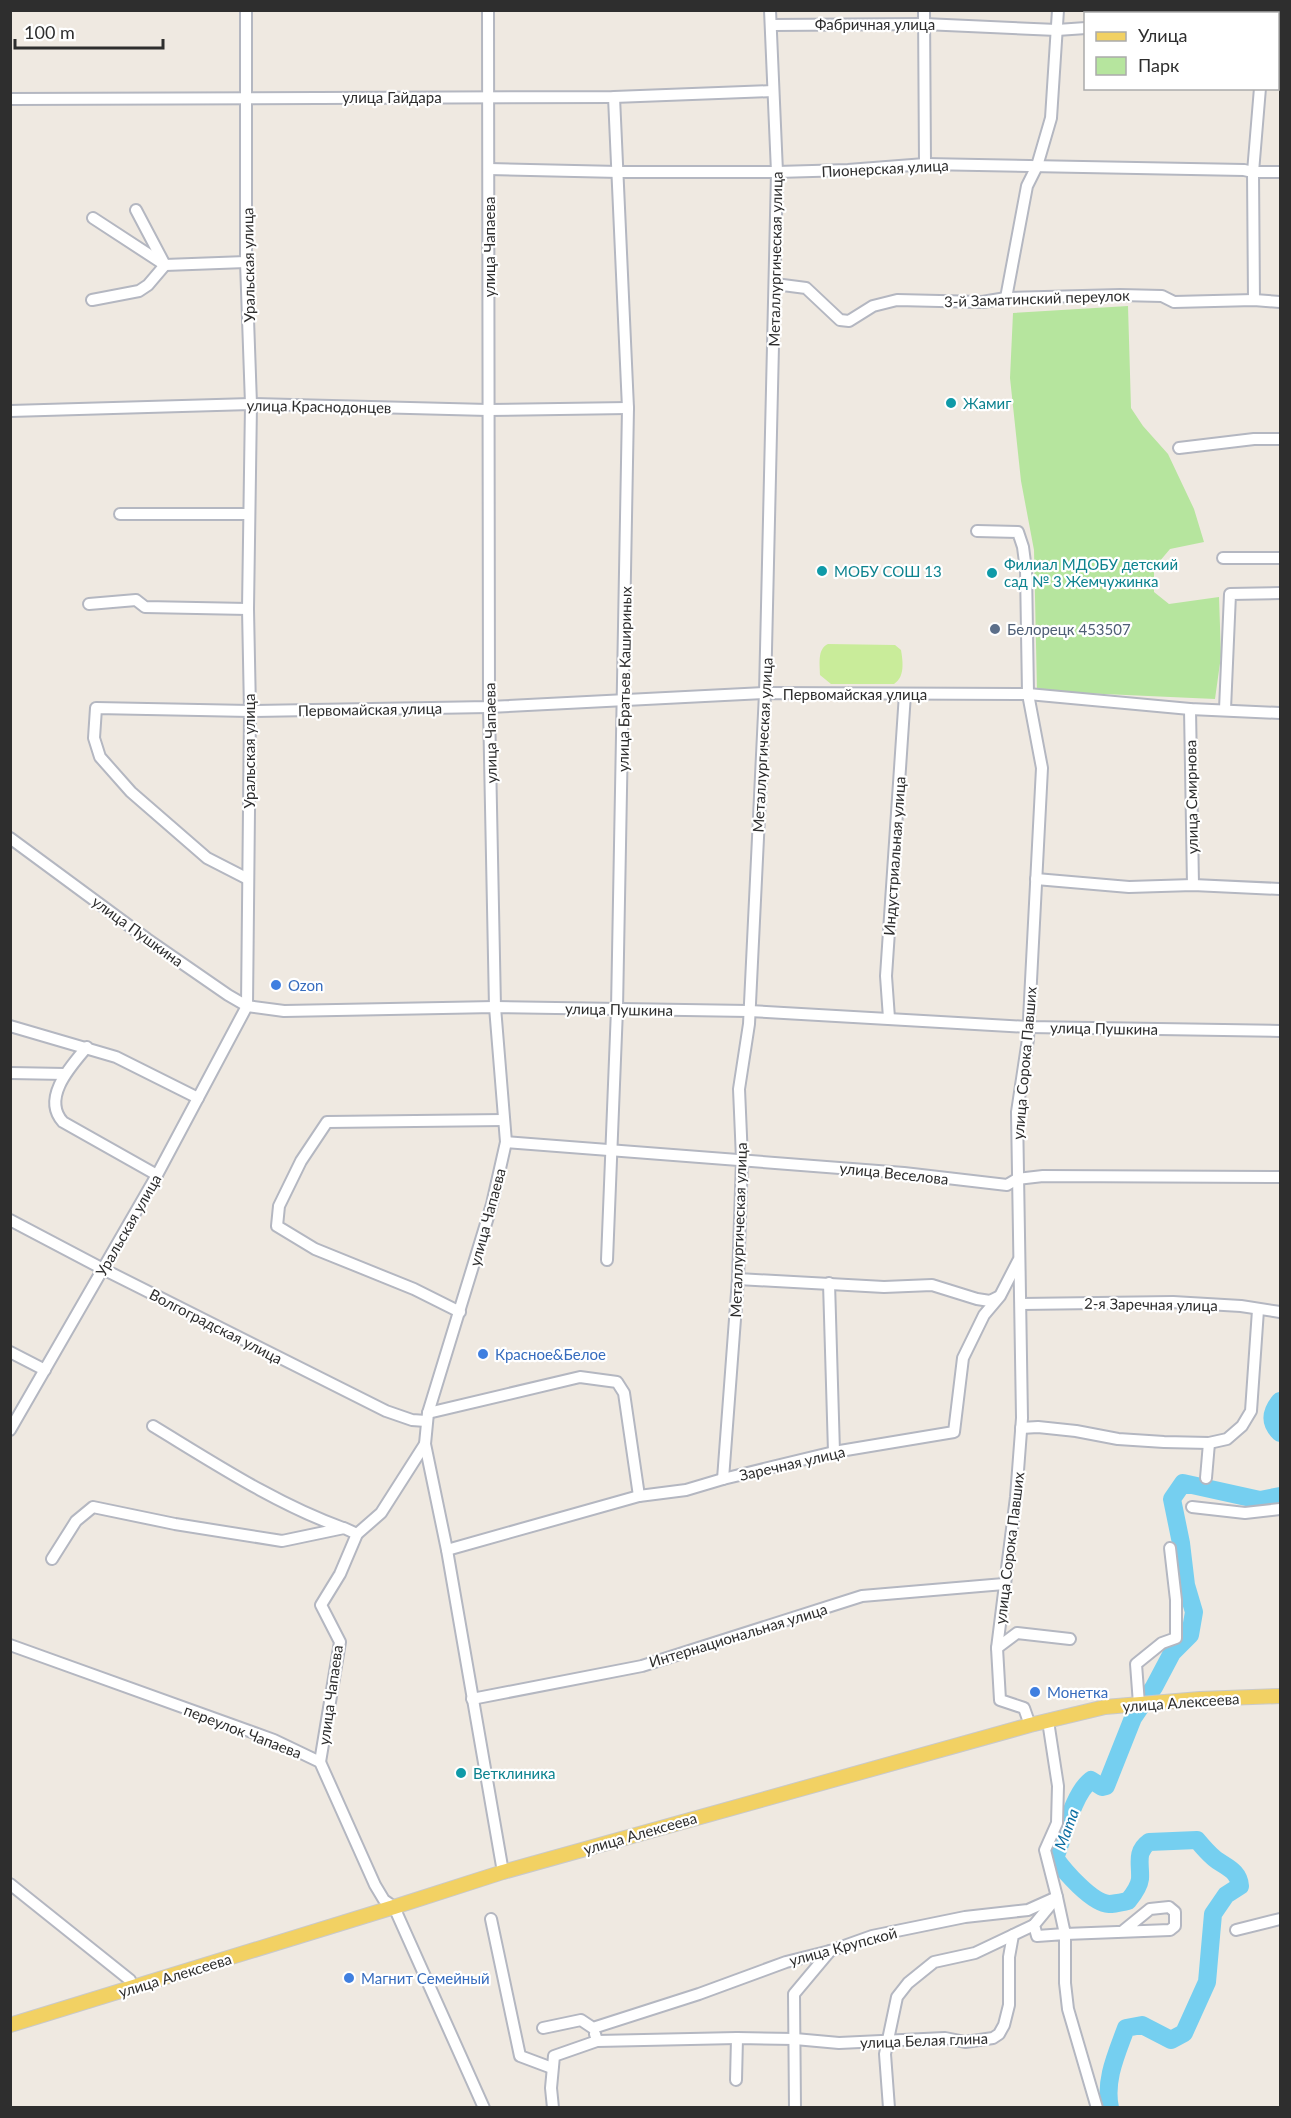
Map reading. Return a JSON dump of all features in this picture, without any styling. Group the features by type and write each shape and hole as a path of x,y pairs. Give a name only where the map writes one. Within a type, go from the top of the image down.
{"main road":[{"name":"улица Алексеева","path":"10,2025 502,1872 1030,1725 1106,1707 1200,1699 1281,1696"}],"street":[{"name":"Уральская улица","path":"10,1430 157,1174 247,1006 251,404 246,262 246,10"},
{"name":"улица Чапаева","path":"488,10 489,707 495,1007 506,1142 492,1204 427,1417 425,1444 447,1550 502,1872"},
{"name":"Металлургическая улица","path":"723,1479 738,1279 742,1159 739,1089 749,1011 765,693 777,172 770,10"},
{"path":"924,10 925,164"},
{"path":"1006,298 1027,186 1037,166 1051,118 1058,10"},
{"name":"Фабричная улица","path":"772,25 924,24 1057,30 1084,28"},
{"path":"1254,300 1253,172 1260,90"},
{"name":"улица Гайдара","path":"10,99 614,97 773,91"},
{"name":"улица Братьев Кашириных","path":"607,1260 617,1009 628,408 614,97"},
{"name":"Пионерская улица","path":"489,169 777,172 848,170 925,164 1281,172"},
{"path":"136,210 165,265"},
{"path":"93,218 165,265 246,262"},
{"path":"92,300 139,291 148,285 165,265"},
{"name":"3-й Заматинский переулок","path":"775,284 806,288 840,320 849,321 873,306 897,300 982,302 1006,298 1120,294 1162,296 1174,302 1254,300 1281,302"},
{"name":"улица Краснодонцев","path":"10,411 251,404 488,410 628,408"},
{"path":"1179,448 1254,439 1281,439"},
{"path":"120,514 249,514"},
{"name":"улица Сорока Павших","path":"977,531 1018,532 1023,547 1026,570 1028,694 1042,768 1028,1027 1017,1112 1023,1361 1021,1428 1016,1497 997,1648 1000,1701 1024,1708 1030,1725"},
{"path":"1223,558 1281,558"},
{"path":"1225,709 1230,594 1281,593"},
{"path":"89,604 136,600 145,608 248,609"},
{"name":"Первомайская улица","path":"248,879 207,858 131,792 100,757 94,738 96,708 250,711 489,707 765,693 1028,694 1190,709 1281,713"},
{"name":"Индустриальная улица","path":"889,1018 886,976 905,694"},
{"name":"улица Смирнова","path":"1190,709 1192,885"},
{"name":"улица Пушкина","path":"10,838 147,939 247,1006 284,1011 495,1007 749,1011 1028,1027 1281,1031"},
{"path":"1036,879 1129,886 1192,885 1281,889"},
{"path":"10,1026 116,1057 198,1098"},
{"path":"87,1047 65,1074 56,1096 57,1116 63,1122 157,1174"},
{"path":"10,1073 65,1074"},
{"path":"460,1312 414,1289 315,1249 277,1226 279,1206 301,1161 327,1122 504,1120"},
{"name":"улица Веселова","path":"506,1142 742,1159 904,1173 1007,1185 1017,1179 1043,1176 1281,1177"},
{"name":"Волгоградская улица","path":"10,1220 386,1411 412,1420 427,1417"},
{"name":"Заречная улица","path":"447,1550 639,1496 686,1490 834,1452 954,1432 963,1358 984,1315 1000,1296 1020,1258"},
{"path":"738,1279 884,1287 932,1285 990,1301 1000,1296"},
{"path":"829,1283 834,1452"},
{"name":"2-я Заречная улица","path":"1021,1304 1173,1302 1241,1306 1281,1312"},
{"path":"1021,1428 1076,1431 1141,1440 1209,1443 1227,1439 1242,1426 1251,1411 1258,1310"},
{"path":"10,1352 45,1370"},
{"path":"427,1417 580,1377 617,1382 624,1393 639,1496"},
{"path":"153,1426 311,1516 357,1534"},
{"path":"1206,1478 1209,1443"},
{"name":"улица Чапаева","path":"320,1762 340,1642 321,1605 340,1574 357,1534 381,1513 425,1444"},
{"path":"52,1559 76,1521 93,1507 175,1524 282,1541 344,1528"},
{"path":"1192,1507 1245,1513 1281,1509"},
{"path":"1135,1705 1136,1664 1162,1643 1176,1638 1176,1600 1170,1548"},
{"name":"Интернациональная улица","path":"472,1699 642,1666 862,1596 1004,1584"},
{"path":"997,1648 1017,1633 1070,1639"},
{"name":"переулок Чапаева","path":"10,1645 274,1740 320,1762 375,1885 384,1900 394,1907 484,2108"},
{"path":"1048,1721 1058,1786 1057,1823 1045,1850 1065,1934 1065,1983 1068,2009 1096,2108"},
{"path":"10,1884 130,1980 133,1987"},
{"path":"890,2108 885,2054 897,1997 908,1983 934,1962 975,1953 1034,1925 1056,1897"},
{"name":"улица Крупской","path":"543,2028 581,2020 593,2028 699,1994 786,1962 830,1951 872,1936 965,1917 1028,1911 1056,1897"},
{"path":"491,1919 520,2056 552,2068 552,2108"},
{"path":"1236,1930 1281,1919"},
{"path":"1034,1925 1037,1936 1123,1931"},
{"name":"улица Белая глина","path":"552,2068 554,2056 597,2041 737,2038 795,2039 839,2043 945,2038 965,2042 993,2038 999,2034 1004,2025 1009,2005 1009,1957 1013,1935"},
{"path":"795,2108 794,1994 830,1951"},
{"path":"593,2028 597,2041"},
{"path":"735,2080 737,2038"}],"green space":[{"path":"1128,306 1131,408 1143,426 1168,454 1194,509 1204,542 1170,549 1154,568 1154,592 1169,604 1219,597 1221,656 1215,699 1037,691 1034,550 1021,481 1010,378 1013,313"},
{"path":"828,644 895,645 901,650 902,655 900,677 894,684 831,684 820,675 822,649"}],"waterway":[{"name":"Мата","path":"1280,1401 1272,1417 1280,1433"},
{"name":"Мата","path":"1110,2108 1110,2077 1126,2028 1142,2025 1171,2040 1184,2033 1207,1982 1213,1914 1226,1895 1240,1886 1239,1881 1231,1869 1214,1858 1197,1840 1149,1842 1140,1854 1140,1879 1134,1894 1128,1901 1109,1904 1087,1893 1055,1858 1079,1795 1091,1780 1102,1787 1106,1786 1133,1718 1154,1687 1172,1653 1190,1635 1194,1612 1186,1585 1181,1543 1172,1499 1183,1483 1260,1500 1280,1496"}],"place":[{"name":"Жамиг","path":"951,403"},
{"name":"МОБУ СОШ 13","path":"822,571"},
{"name":"Филиал МДОБУ детский сад № 3 Жемчужинка","path":"992,573"},
{"name":"Белорецк 453507","path":"995,629"},
{"name":"Ozon","path":"276,985"},
{"name":"Красное&Белое","path":"483,1354"},
{"name":"Монетка","path":"1035,1692"},
{"name":"Ветклиника","path":"461,1773"},
{"name":"Магнит Семейный","path":"349,1978"}]}
